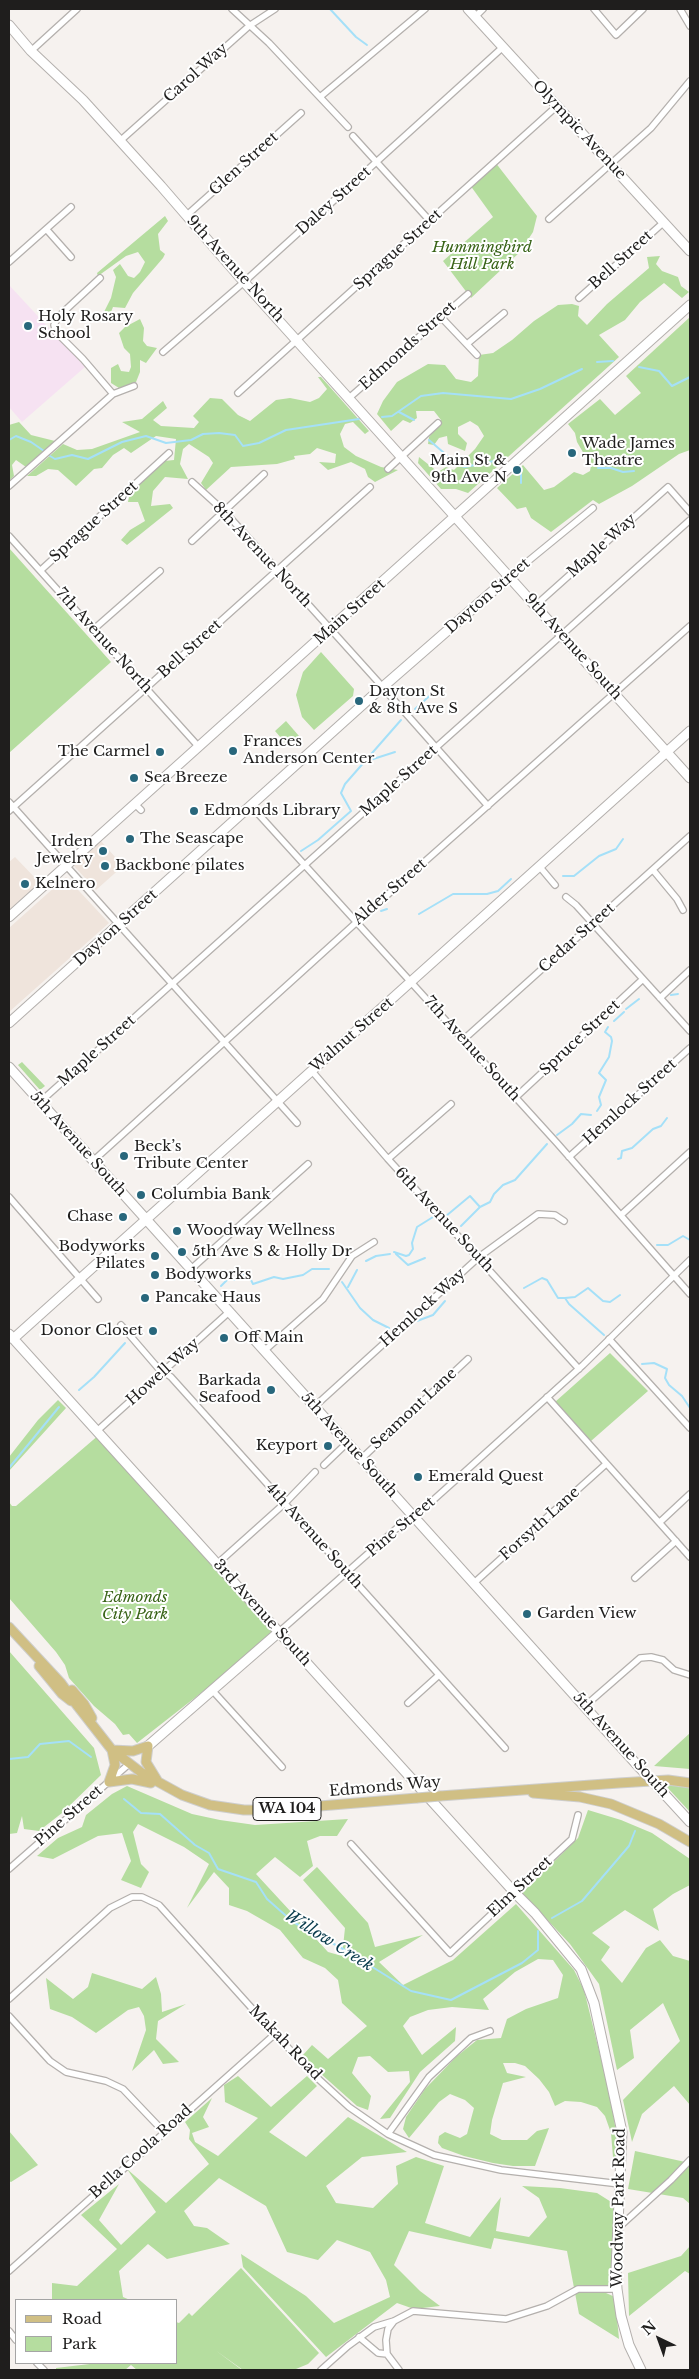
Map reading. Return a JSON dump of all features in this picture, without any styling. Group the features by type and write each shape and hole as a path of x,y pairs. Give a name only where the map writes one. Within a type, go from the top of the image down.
{"main road":[{"name":"WA 104","path":"9,1619 84,1704 103,1738"},
{"name":"Edmonds Way","path":"9,1627 14,1639 62,1694 76,1704 112,1750 161,1786 210,1804 244,1810 281,1810 546,1787 668,1780 690,1783"},
{"path":"148,1746 146,1762 149,1770 161,1786 132,1778 109,1782 115,1765 112,1750 137,1750 148,1746"},
{"name":"Edmonds Way","path":"495,1792 552,1794 611,1804 660,1824 690,1842"}],"street":[{"path":"31,51 77,9"},
{"path":"232,9 269,43 348,127"},
{"name":"Carol Way","path":"120,141 249,26 274,9"},
{"path":"320,97 425,9"},
{"name":"Olympic Avenue","path":"468,9 690,252"},
{"path":"474,17 483,9"},
{"path":"594,9 616,35 643,9"},
{"path":"680,9 690,26"},
{"name":"9th Avenue North","path":"9,26 31,51 83,100 456,517"},
{"name":"Daley Street","path":"164,352 503,47"},
{"path":"549,219 651,128 690,81"},
{"name":"Sprague Street","path":"238,393 557,106"},
{"name":"Glen Street","path":"187,215 301,113"},
{"path":"353,136 430,221"},
{"path":"9,262 71,207"},
{"name":"Bell Street","path":"579,298 664,222"},
{"path":"47,230 71,257"},
{"path":"100,278 58,318 54,325 56,332 83,359 113,394"},
{"name":"Edmonds Street","path":"349,398 440,316 468,294"},
{"name":"Main Street","path":"9,917 66,866 138,807 198,746 456,517 690,305"},
{"path":"467,344 504,313"},
{"path":"440,316 477,355"},
{"path":"9,486 113,394 134,386"},
{"path":"388,469 438,423"},
{"name":"Sprague Street","path":"41,570 169,453"},
{"path":"192,541 264,474"},
{"name":"8th Avenue North","path":"192,482 225,512 488,806"},
{"name":"Bell Street","path":"11,809 370,487"},
{"name":"Maple Way","path":"536,605 668,487 690,512"},
{"name":"Dayton Street","path":"9,1023 252,807 382,687 510,576 593,508"},
{"name":"9th Avenue South","path":"456,517 690,778"},
{"name":"Maple Street","path":"40,1102 690,520"},
{"name":"7th Avenue North","path":"9,536 198,746"},
{"path":"94,629 160,571"},
{"name":"Alder Street","path":"93,1161 357,922 690,626"},
{"name":"Walnut Street","path":"11,1336 80,1278 278,1102 311,1070 411,983 690,731"},
{"path":"9,802 11,809 120,925 297,1123"},
{"name":"7th Avenue South","path":"252,807 516,1097 690,1294"},
{"name":"Cedar Street","path":"463,1040 690,836"},
{"path":"539,866 555,885"},
{"path":"653,870 683,910"},
{"path":"566,897 576,904 690,1031"},
{"path":"660,998 690,970"},
{"name":"Spruce Street","path":"516,1097 644,979"},
{"name":"Hemlock Street","path":"569,1157 690,1048"},
{"name":"5th Avenue South","path":"9,1067 190,1270 690,1822"},
{"name":"6th Avenue South","path":"311,1070 388,1159 579,1368"},
{"path":"388,1159 451,1104"},
{"path":"621,1215 690,1152"},
{"path":"190,1270 308,1164"},
{"path":"9,1196 98,1299"},
{"name":"Hemlock Way","path":"314,1407 479,1257 538,1214 555,1215 564,1221"},
{"path":"264,1351 323,1299 352,1256 374,1242"},
{"name":"Pine Street","path":"148,1746 405,1521 421,1511 548,1397 690,1260"},
{"name":"Howell Way","path":"97,1431 229,1312"},
{"name":"4th Avenue South","path":"120,1325 285,1503 505,1748"},
{"name":"3rd Avenue South","path":"11,1336 515,1893"},
{"path":"609,1339 690,1428"},
{"name":"Seamont Lane","path":"361,1459 468,1359"},
{"path":"548,1397 690,1557"},
{"path":"324,1465 347,1444"},
{"name":"Forsyth Lane","path":"474,1583 606,1464"},
{"path":"217,1564 285,1503 315,1472"},
{"path":"660,1522 690,1494"},
{"path":"635,1578 676,1541"},
{"path":"585,1706 640,1658 651,1657 663,1660 674,1670 686,1675 690,1674"},
{"path":"408,1703 440,1675"},
{"path":"212,1690 282,1766"},
{"name":"Pine Street","path":"9,1869 129,1764"},
{"name":"Elm Street","path":"351,1844 450,1953 572,1839 578,1814"},
{"name":"Woodway Park Road","path":"515,1893 554,1934 581,1969 588,1982 604,2045 622,2132 617,2289 628,2345 640,2370"},
{"name":"Makah Road","path":"9,1999 110,1908 132,1897 142,1897 160,1905 274,2034 350,2108 388,2134 434,2156 501,2170 620,2184"},
{"path":"9,2016 50,2061 66,2072 106,2081 123,2089 164,2132"},
{"path":"388,2134 429,2077 471,2038 490,2031"},
{"name":"Bella Coola Road","path":"9,2271 274,2034"},
{"path":"618,2228 690,2160"},
{"path":"321,2370 374,2327 394,2321 413,2311 506,2319 547,2306 578,2289 617,2289"},
{"path":"394,2321 388,2329 386,2354 399,2370"},
{"path":"360,2337 378,2353 386,2354"}],"shaded area":[{"name":"Holy Rosary School","path":"9,285 85,367 22,422 9,407"},
{"path":"101,841 123,866 96,890 74,866"},
{"path":"15,857 40,883 9,910 9,862"},
{"path":"66,877 109,923 9,1012 9,928"}],"green space":[{"name":"Hummingbird Hill Park","path":"495,162 537,216 533,232 520,252 471,298 443,261 493,217 470,185"},
{"path":"165,216 168,221 158,234 160,250 165,254 163,258 133,293 125,308 113,307 111,312 103,314 111,298 116,277 113,270 120,264 128,276 134,278 140,272 145,262 138,252 126,256 98,276 97,273"},
{"path":"660,256 656,264 662,271 678,277 681,286 689,292 682,298 664,283 640,302 625,320 599,335 619,357 468,493 456,489 441,489 418,463 419,457 438,472 446,467 454,470 475,449 484,436 478,426 470,421 458,427 458,434 467,443 465,451 448,444 447,436 439,438 434,445 428,444 429,437 441,420 434,411 416,411 417,418 410,423 403,420 391,431 377,414 383,401 397,382 428,364 445,365 456,379 471,382 478,376 479,355 493,353 558,305 572,304 579,306 578,316 587,325 607,304 649,268 647,257"},
{"path":"690,317 690,450 679,454 632,486 599,504 593,500 551,532 531,518 526,507 517,509 497,488 523,465 544,490 554,487 574,472 583,475 590,471 591,466 577,442 575,433 568,424 600,399 615,415 641,393 626,376"},
{"path":"140,319 144,328 143,341 147,346 157,348 146,363 140,360 140,372 136,382 128,387 119,388 111,383 111,368 118,364 121,371 129,372 131,367 130,354 124,348 119,333 125,327"},
{"path":"318,377 321,377 369,431 365,434 353,422 345,424 340,434 344,447 356,456 381,467 398,470 375,482 368,477 365,469 351,462 328,470 319,462 335,463 336,454 317,448 310,454 294,456 295,459 277,464 231,467 206,490 201,483 213,463 209,457 189,444 183,449 180,464 188,479 165,477 153,491 151,506 170,504 173,508 127,545 121,540 130,530 145,521 138,502 128,502 130,492 164,461 174,460 176,439 156,436 131,453 124,448 113,455 102,468 94,469 76,486 58,470 48,469 36,476 27,476 63,444 77,450 92,449 140,432 122,422 142,419 163,401 167,408 153,420 161,426 194,428 199,422 193,416 210,398 222,399 238,415 250,421 276,400 290,398 310,402 319,398 327,389"},
{"path":"19,422 31,435 55,441 26,467 16,460 12,465 14,476 9,481 9,425"},
{"path":"9,548 111,662 9,753"},
{"path":"321,652 354,689 353,696 314,730 302,717 296,695 303,672"},
{"path":"286,721 299,736 288,746 275,731"},
{"path":"22,1062 45,1086 40,1090 18,1065"},
{"path":"610,1353 648,1391 591,1441 555,1402"},
{"path":"58,1400 66,1408 9,1471 9,1457 38,1420"},
{"name":"Edmonds City Park","path":"100,1434 279,1632 137,1743 129,1734 123,1735 115,1724 94,1706 69,1678 65,1665 56,1652 9,1598 9,1502 12,1506 16,1506"},
{"path":"9,1651 94,1748 101,1775 62,1813 39,1831 24,1829 22,1816 17,1833 9,1834"},
{"path":"690,1733 690,1769 654,1766"},
{"path":"665,1785 690,1786 690,1812"},
{"path":"127,1786 192,1814 220,1820 255,1825 348,1819 337,1836 320,1836 307,1841 313,1866 300,1877 275,1857 256,1874 328,1952 342,1956 345,1928 303,1880 317,1867 368,1923 375,1947 423,1935 379,1962 403,1985 453,1960 516,1904 574,1970 584,1990 611,2099 619,2152 614,2169 611,2133 605,2116 597,2107 581,2102 565,2101 555,2106 549,2092 539,2079 525,2066 515,2063 503,2063 507,2073 526,2077 503,2083 492,2120 490,2134 502,2140 527,2140 537,2131 549,2128 535,2166 513,2166 493,2163 442,2148 438,2143 439,2136 445,2132 460,2138 467,2134 474,2108 465,2100 450,2094 439,2102 409,2138 403,2129 406,2117 425,2089 456,2057 477,2040 501,2038 507,2019 526,2009 558,1998 563,1975 553,1960 538,1959 515,1972 483,1999 489,2010 452,2007 428,2010 410,2017 403,2026 422,2055 456,2027 455,2041 420,2072 390,2118 380,2119 410,2082 409,2071 388,2072 370,2056 358,2057 352,2073 371,2096 368,2110 357,2106 311,2065 303,2055 312,2045 328,2059 367,2026 342,2003 338,1980 325,1968 303,1958 280,1930 247,1911 229,1905 229,1888 214,1872 187,1908 209,1864 184,1847 138,1824 133,1832 141,1864 149,1872 141,1888 121,1880 131,1861 122,1833 98,1836 53,1859 37,1856 58,1838 82,1827 86,1815 112,1794"},
{"path":"588,1810 621,1820 652,1833 690,1859 690,1885 673,1894 653,1909 659,1931 625,1910 592,1933 610,1947 601,1960 622,1983 646,1948 660,1940 673,1956 690,1961 690,2105 674,2086 642,2114 632,2142 623,2100 680,2041 663,2003 630,2030 634,2058 617,2070 599,1984 570,1944 522,1893 578,1838"},
{"path":"92,1973 142,1989 156,1977 161,1994 162,2012 186,2004 158,2021 156,2039 179,2062 163,2064 154,2050 132,2071 146,2030 144,2016 139,2007 128,2010 96,2033 72,2017 50,2009 46,1978 73,1999 88,1987"},
{"path":"238,2076 271,2107 307,2076 317,2086 269,2132 306,2157 348,2117 407,2152 362,2157 326,2186 336,2203 373,2208 398,2184 396,2166 416,2157 444,2166 425,2223 470,2237 501,2197 496,2231 529,2237 547,2217 539,2198 522,2186 560,2188 597,2193 616,2205 614,2282 607,2286 606,2293 615,2297 619,2339 579,2314 567,2251 494,2238 491,2249 409,2231 394,2265 420,2291 440,2306 414,2309 397,2303 326,2357 243,2267 241,2254 306,2296 334,2323 390,2297 386,2280 370,2252 337,2240 318,2260 287,2252 266,2206 219,2178 184,2211 194,2226 207,2228 230,2244 167,2259 148,2244 119,2271 123,2297 128,2299 52,2299 52,2283 77,2286 117,2249 81,2215 119,2184 99,2220 121,2245 156,2212 127,2169 166,2203 209,2164 189,2139 190,2130 185,2122 212,2098 203,2117 209,2127 192,2133 195,2142 218,2156 258,2118 225,2102 224,2085"},
{"path":"9,2131 38,2165 11,2182 9,2181"},
{"path":"635,2151 690,2163 690,2204 683,2198 628,2189"},
{"path":"690,2246 690,2274 685,2271 629,2316 628,2273 681,2256"},
{"path":"241,2268 319,2353 308,2364 296,2369 282,2370 243,2370 215,2350 242,2370 137,2370 131,2365 125,2370 56,2370 56,2368 90,2364 178,2364 178,2323 189,2313 192,2316"}],"waterway":[{"path":"330,9 356,37 367,45"},
{"path":"597,362 613,361"},
{"path":"639,367 659,371 672,386 690,377"},
{"path":"382,417 392,416 421,396 443,393 511,399 540,389 582,369"},
{"path":"399,412 414,420"},
{"path":"50,456 55,459 72,455 88,459 122,442 146,436 166,443 191,440 203,434 219,433 235,435 243,446 259,443 286,430 359,419"},
{"path":"9,440 16,436 31,442 44,451"},
{"path":"429,440 458,465 465,467 499,460"},
{"path":"598,468 611,468 623,472 634,471"},
{"path":"521,470 521,483"},
{"path":"415,709 435,691"},
{"path":"301,851 318,840 351,811 341,793 345,784 401,720"},
{"path":"367,761 395,752"},
{"path":"563,876 574,876 599,856 616,849 623,839"},
{"path":"419,914 453,894 487,894 498,891 511,879"},
{"path":"381,911 387,909"},
{"path":"671,995 678,994"},
{"path":"626,1009 639,999"},
{"path":"614,1021 624,1012"},
{"path":"597,1111 601,1105 599,1097 606,1080 599,1073 609,1057 612,1041 611,1037 605,1032 608,1027"},
{"path":"557,1135 572,1124 581,1114 591,1115"},
{"path":"618,1159 621,1158 622,1151 632,1148 653,1129 661,1126 667,1118"},
{"path":"461,1226 480,1207 490,1202 494,1194 503,1185 515,1180 547,1144"},
{"path":"446,1216 470,1196 480,1207"},
{"path":"394,1252 406,1256 409,1255 413,1249 412,1243 417,1227 433,1217"},
{"path":"657,1245 668,1245 683,1236 690,1240"},
{"path":"366,1261 376,1256 390,1254"},
{"path":"396,1254 408,1265 425,1258"},
{"path":"221,1286 228,1279 235,1280 243,1275 250,1278 253,1284 274,1277 283,1279 303,1275 312,1269 329,1269"},
{"path":"348,1287 357,1270"},
{"path":"524,1288 542,1278 547,1280 558,1298 565,1298 569,1304 604,1335"},
{"path":"342,1282 360,1308 373,1320 389,1328"},
{"path":"565,1298 575,1297 588,1288 603,1301 610,1302 620,1295"},
{"path":"417,1321 433,1315 445,1301"},
{"path":"79,1390 94,1377 125,1343"},
{"path":"642,1364 654,1363 667,1369 665,1378 669,1385 682,1396 690,1408"},
{"path":"9,1468 59,1407"},
{"name":"Willow Creek","path":"9,1759 28,1757 40,1744 69,1741 91,1757"},
{"name":"Willow Creek","path":"124,1799 141,1813 160,1814 195,1845 209,1853 218,1869 256,1882 267,1899 293,1922 345,1950 411,1991 451,2000 522,1963 538,1950 538,1931"},
{"name":"Willow Creek","path":"552,1918 582,1901 629,1846 635,1831"}],"place":[{"name":"Holy Rosary School","path":"28,326"},
{"name":"Wade James Theatre","path":"572,453"},
{"name":"Main St & 9th Ave N","path":"517,470"},
{"name":"Dayton St & 8th Ave S","path":"359,701"},
{"name":"Frances Anderson Center","path":"233,751"},
{"name":"The Carmel","path":"160,752"},
{"name":"Sea Breeze","path":"134,778"},
{"name":"Edmonds Library","path":"194,811"},
{"name":"The Seascape","path":"130,839"},
{"name":"Irden Jewelry","path":"103,851"},
{"name":"Backbone pilates","path":"105,866"},
{"name":"Kelnero","path":"25,884"},
{"name":"Beck’s Tribute Center","path":"124,1156"},
{"name":"Columbia Bank","path":"141,1195"},
{"name":"Chase","path":"123,1217"},
{"name":"Woodway Wellness","path":"177,1231"},
{"name":"5th Ave S & Holly Dr","path":"182,1252"},
{"name":"Bodyworks Pilates","path":"155,1256"},
{"name":"Bodyworks","path":"155,1275"},
{"name":"Pancake Haus","path":"145,1298"},
{"name":"Donor Closet","path":"153,1331"},
{"name":"Off Main","path":"224,1338"},
{"name":"Barkada Seafood","path":"271,1390"},
{"name":"Keyport","path":"328,1446"},
{"name":"Emerald Quest","path":"418,1477"},
{"name":"Garden View","path":"527,1614"}]}
